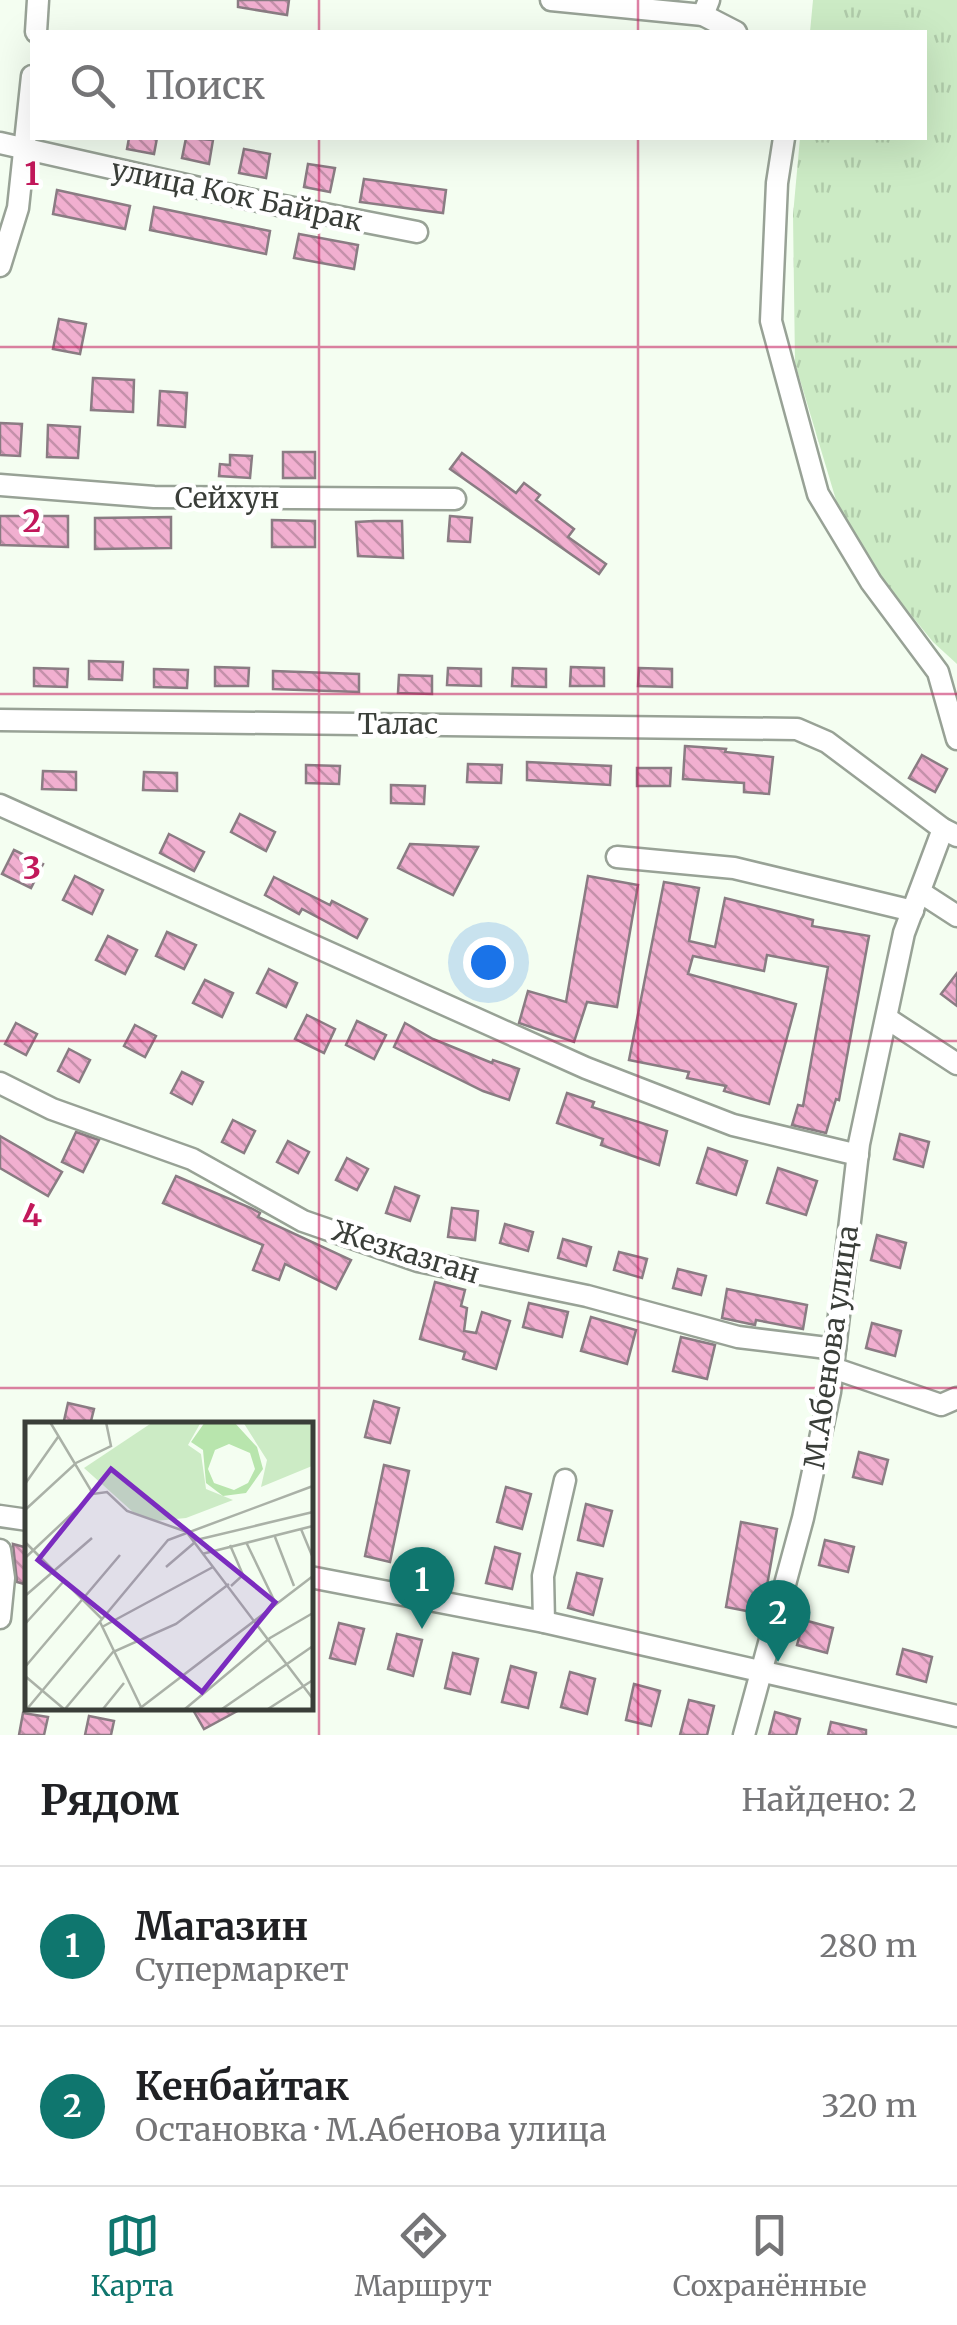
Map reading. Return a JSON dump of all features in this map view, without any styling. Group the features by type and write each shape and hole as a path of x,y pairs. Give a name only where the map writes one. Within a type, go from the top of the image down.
{"street":[{"path":"36,30 38,0"},
{"path":"551,0 706,8 734,30"},
{"path":"0,266 18,208 30,104"},
{"path":"784,140 777,182 771,320 818,494 871,582 938,672 957,738"},
{"name":"улица Кок Байрак","path":"0,143 65,160 417,232"},
{"name":"Сейхун","path":"0,485 154,497 455,499"},
{"name":"Талас","path":"0,720 797,729 827,742 950,832"},
{"path":"0,805 586,1068 733,1124 858,1155"},
{"name":"М.Абенова улица","path":"744,1735 804,1518 834,1358 858,1155 904,932 950,832"},
{"path":"617,857 734,868 916,902 957,916"},
{"path":"888,1020 957,1064"},
{"name":"Жезказган","path":"0,1083 52,1109 192,1159 303,1220 418,1262 587,1296 738,1337 834,1358 949,1402"},
{"path":"949,1402 957,1420"},
{"path":"544,1622 543,1576 565,1480"},
{"path":"0,1516 25,1520"},
{"path":"0,1550 4,1578 0,1618"},
{"path":"312,1576 544,1622 957,1716"}],"green space":[{"path":"813,0 957,0 957,664 933,642 855,546 836,500 795,363 793,215 800,140 927,140 927,30 810,30"}],"building":[{"path":"238,0 289,0 287,15 238,7"},
{"path":"129,140 157,140 154,154 127,149"},
{"path":"186,140 213,140 209,164 182,158"},
{"path":"244,149 270,154 266,178 239,173"},
{"path":"308,164 335,168 330,192 304,187"},
{"path":"364,179 446,190 443,213 360,202"},
{"path":"57,190 130,206 125,229 53,214"},
{"path":"154,207 270,231 266,254 150,230"},
{"path":"299,234 358,245 354,269 294,258"},
{"path":"59,319 86,324 80,354 53,349"},
{"path":"93,378 134,380 133,412 91,410"},
{"path":"160,391 187,393 185,427 158,425"},
{"path":"0,423 22,424 20,456 0,455"},
{"path":"48,425 80,427 78,458 47,457"},
{"path":"283,452 315,452 315,478 283,478"},
{"path":"462,453 516,493 524,483 540,495 536,500 574,529 568,537 606,564 599,574 450,469"},
{"path":"230,455 252,456 250,478 219,476 220,464 230,465"},
{"path":"0,516 68,516 68,547 0,545"},
{"path":"450,516 472,518 470,542 448,541"},
{"path":"171,517 171,548 95,549 95,518"},
{"path":"272,520 315,521 315,547 272,547"},
{"path":"402,521 403,558 358,556 356,522"},
{"path":"89,661 123,662 122,680 89,679"},
{"path":"215,667 249,668 248,686 215,686"},
{"path":"571,667 604,668 604,686 570,686"},
{"path":"34,668 68,669 67,687 34,686"},
{"path":"448,668 481,669 481,686 447,685"},
{"path":"513,668 546,669 546,687 512,686"},
{"path":"639,668 672,669 672,687 638,686"},
{"path":"154,669 188,670 187,688 154,687"},
{"path":"273,671 359,674 359,692 273,689"},
{"path":"399,675 432,676 432,694 398,693"},
{"path":"685,746 773,757 769,794 744,792 744,783 683,779"},
{"path":"922,755 947,769 935,792 909,778"},
{"path":"527,762 611,766 610,785 527,780"},
{"path":"468,764 502,765 501,783 467,782"},
{"path":"306,765 340,766 339,784 306,783"},
{"path":"637,768 671,768 670,786 637,786"},
{"path":"43,771 76,772 76,790 42,789"},
{"path":"144,772 177,773 177,791 143,790"},
{"path":"391,785 425,786 424,804 391,803"},
{"path":"240,814 275,832 266,851 231,832"},
{"path":"169,834 204,852 194,871 160,853"},
{"path":"410,844 478,847 453,895 398,868"},
{"path":"14,850 43,864 31,888 2,874"},
{"path":"75,876 103,890 92,914 63,900"},
{"path":"588,876 638,885 617,1007 587,1002 574,1042 519,1023 528,991 566,1002"},
{"path":"274,877 367,919 357,938 265,895"},
{"path":"664,882 699,888 689,941 715,947 725,898 813,920 812,926 869,936 839,1100 836,1099 826,1133 792,1125 798,1105 803,1106 828,967 767,955 764,971 693,956 688,974 796,1004 769,1104 724,1091 726,1086 687,1078 689,1072 629,1060"},
{"path":"167,932 196,945 184,969 156,956"},
{"path":"108,936 137,950 125,974 96,960"},
{"path":"269,969 297,983 286,1007 257,993"},
{"path":"957,973 957,1006 941,994"},
{"path":"205,980 233,993 222,1017 193,1003"},
{"path":"307,1015 335,1029 324,1053 295,1039"},
{"path":"357,1021 386,1035 374,1059 346,1045"},
{"path":"16,1023 37,1034 26,1055 5,1044"},
{"path":"405,1023 492,1063 493,1060 519,1069 509,1100 394,1047"},
{"path":"135,1025 156,1036 145,1057 124,1046"},
{"path":"69,1049 90,1060 79,1082 58,1071"},
{"path":"182,1072 203,1082 192,1104 171,1093"},
{"path":"567,1093 594,1102 592,1107 667,1131 659,1165 601,1145 603,1139 557,1123"},
{"path":"233,1120 255,1131 244,1153 222,1142"},
{"path":"76,1132 99,1140 83,1172 62,1162"},
{"path":"900,1134 929,1142 923,1167 894,1159"},
{"path":"0,1136 62,1172 48,1196 0,1168"},
{"path":"288,1141 309,1152 298,1173 277,1162"},
{"path":"708,1148 747,1161 736,1195 697,1183"},
{"path":"347,1158 368,1169 357,1190 336,1180"},
{"path":"778,1168 817,1181 806,1215 767,1203"},
{"path":"176,1176 251,1208 260,1213 258,1217 351,1260 336,1289 285,1264 279,1280 253,1270 263,1245 163,1203"},
{"path":"395,1187 419,1196 410,1221 386,1213"},
{"path":"452,1208 478,1211 475,1240 448,1237"},
{"path":"505,1224 533,1232 528,1251 500,1243"},
{"path":"877,1235 906,1243 900,1268 871,1260"},
{"path":"563,1239 591,1247 586,1266 558,1258"},
{"path":"619,1252 647,1259 642,1278 614,1270"},
{"path":"678,1269 706,1276 701,1295 673,1288"},
{"path":"435,1282 465,1290 461,1306 467,1308 464,1331 476,1333 482,1312 510,1321 496,1369 463,1359 465,1352 420,1339"},
{"path":"727,1289 807,1305 803,1329 722,1318"},
{"path":"529,1303 568,1312 562,1337 523,1327"},
{"path":"591,1317 636,1330 627,1364 581,1351"},
{"path":"872,1323 901,1331 895,1356 866,1348"},
{"path":"681,1337 715,1345 707,1379 673,1371"},
{"path":"374,1401 399,1408 390,1443 365,1437"},
{"path":"68,1403 94,1409 91,1422 64,1422"},
{"path":"859,1452 888,1460 882,1484 853,1477"},
{"path":"384,1465 409,1471 390,1562 365,1556"},
{"path":"506,1487 531,1494 522,1529 497,1522"},
{"path":"586,1504 612,1511 603,1546 578,1540"},
{"path":"741,1522 777,1529 762,1614 726,1607"},
{"path":"825,1540 854,1547 848,1572 819,1565"},
{"path":"13,1544 25,1547 25,1584 17,1582"},
{"path":"495,1547 520,1554 512,1589 486,1583"},
{"path":"577,1573 602,1579 593,1615 568,1608"},
{"path":"804,1620 833,1628 827,1653 797,1645"},
{"path":"339,1623 364,1629 355,1664 330,1658"},
{"path":"397,1634 422,1640 413,1676 388,1669"},
{"path":"903,1649 932,1657 926,1682 897,1674"},
{"path":"453,1653 478,1659 470,1694 445,1688"},
{"path":"511,1666 536,1673 528,1708 502,1702"},
{"path":"570,1672 595,1679 587,1714 561,1707"},
{"path":"634,1684 660,1691 651,1726 626,1720"},
{"path":"689,1700 714,1706 707,1735 680,1735"},
{"path":"193,1710 239,1710 204,1729"},
{"path":"775,1712 800,1719 796,1735 769,1735"},
{"path":"23,1713 48,1717 44,1735 19,1735"},
{"path":"89,1716 114,1721 111,1735 85,1735"},
{"path":"831,1722 866,1730 866,1735 828,1735"}],"place":[{"name":"Магазин","path":"422,1629"},
{"name":"Кенбайтак","path":"778,1662"}]}
